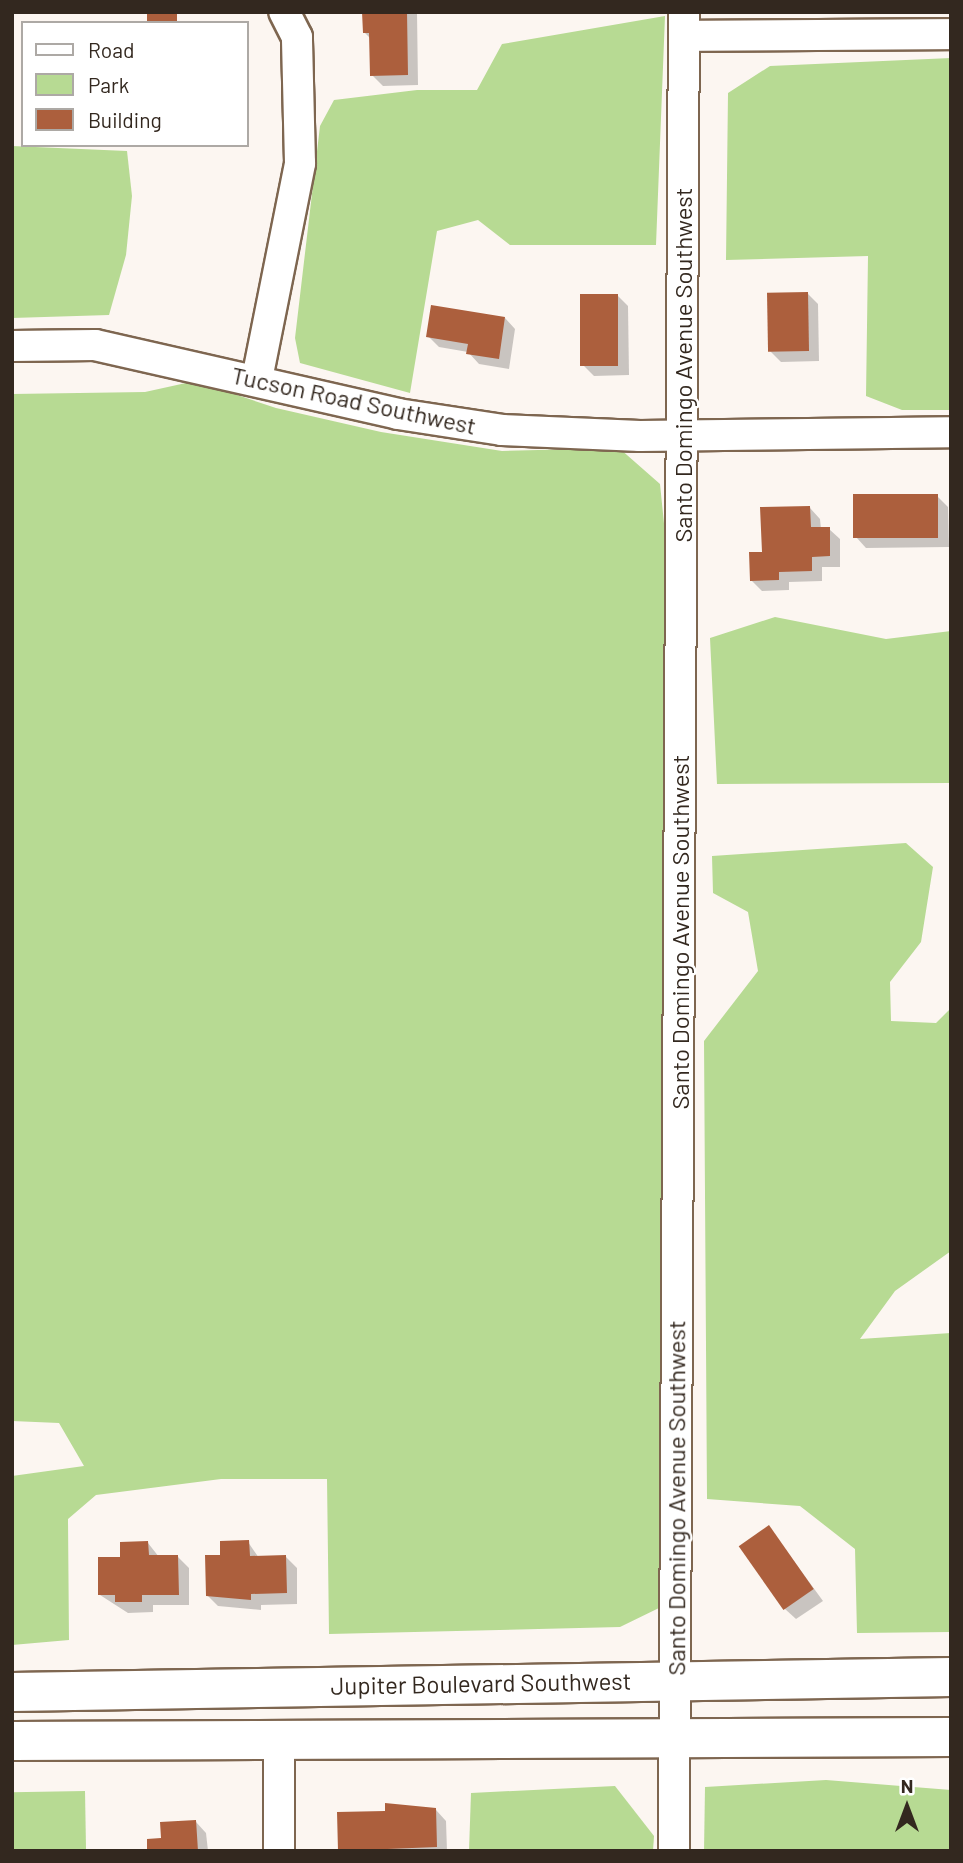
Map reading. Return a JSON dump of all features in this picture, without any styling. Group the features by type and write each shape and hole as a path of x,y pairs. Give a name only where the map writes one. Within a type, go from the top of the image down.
{"street":[{"path":"257,379 300,163 297,37 284,12"},
{"path":"684,24 951,34"},
{"name":"Santo Domingo Avenue Southwest","path":"674,1851 684,433 684,24"},
{"name":"Tucson Road Southwest","path":"12,346 95,345 257,379 398,414 502,430 640,436 684,433 951,432"},
{"name":"Jupiter Boulevard Southwest","path":"12,1692 675,1679 951,1677"},
{"path":"12,1741 279,1743 674,1737 951,1737"},
{"path":"279,1743 279,1851"}],"green space":[{"path":"665,16 656,245 510,245 478,220 437,231 410,393 300,363 295,338 320,126 334,100 417,90 477,90 502,44"},
{"path":"951,58 951,410 902,410 866,396 868,256 726,260 728,93 770,66"},
{"path":"12,146 127,151 132,196 126,255 109,315 12,318"},
{"path":"195,381 276,408 381,432 502,451 619,448 660,484 667,553 661,1607 620,1627 329,1634 327,1479 221,1479 96,1495 68,1519 69,1640 12,1645 12,1476 84,1466 59,1423 12,1421 12,394 145,392"},
{"path":"775,617 886,639 951,631 951,783 717,784 710,638"},
{"path":"906,843 933,867 921,942 890,982 891,1021 936,1023 951,1008 951,1251 895,1291 860,1339 951,1333 951,1632 857,1633 855,1549 800,1506 707,1499 704,1041 758,971 748,912 713,893 712,856"},
{"path":"826,1780 951,1790 951,1851 704,1851 705,1787"},
{"path":"615,1786 654,1836 653,1851 469,1851 471,1793"},
{"path":"85,1791 86,1851 13,1851 12,1792"}],"building":[{"path":"362,12 407,12 408,75 370,76 369,33 363,33"},
{"path":"147,14 177,14 177,21 147,21"},
{"path":"808,292 809,351 768,352 767,293"},
{"path":"580,294 618,294 618,366 580,366"},
{"path":"431,305 505,317 499,359 466,354 468,344 426,337"},
{"path":"853,494 938,494 938,538 853,538"},
{"path":"810,506 811,527 830,527 830,556 812,557 812,571 779,572 779,580 750,581 749,552 762,552 760,507"},
{"path":"769,1525 814,1589 783,1610 739,1546"},
{"path":"249,1540 250,1556 286,1555 287,1593 251,1594 251,1600 206,1596 205,1555 220,1555 220,1541"},
{"path":"148,1541 149,1555 178,1555 179,1595 142,1595 142,1602 115,1602 115,1595 98,1595 98,1557 120,1557 120,1542"},
{"path":"385,1803 436,1808 437,1847 338,1851 337,1812 385,1811"},
{"path":"196,1820 198,1851 147,1851 147,1839 161,1838 160,1822"}]}
